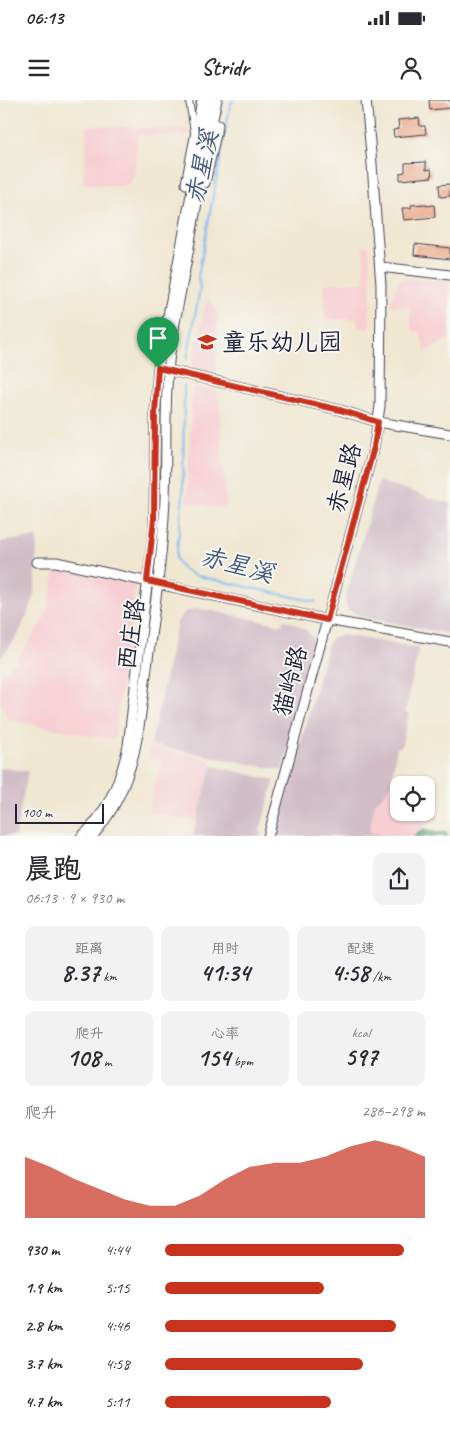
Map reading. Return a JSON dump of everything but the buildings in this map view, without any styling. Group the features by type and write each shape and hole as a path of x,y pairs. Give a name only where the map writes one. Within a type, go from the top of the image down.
{"street":[{"path":"189,100 194,138"},
{"path":"190,220 185,190 202,100"},
{"path":"200,164 209,100"},
{"name":"西庄路","path":"92,836 113,809 121,794 131,768 139,728 158,584 165,498 168,370 200,164 217,100"},
{"path":"190,220 209,169 222,100"},
{"name":"赤星路","path":"327,620 374,447 381,392 380,267 366,100"},
{"name":"西庄路","path":"81,836 93,825 111,798 125,762 154,519 155,413 158,368 190,220"},
{"path":"380,267 450,275"},
{"path":"158,368 340,410 378,422 450,434"},
{"name":"猫岭路","path":"37,562 56,562 327,620 268,836"},
{"path":"327,620 450,642"}],"shaded area":[{"path":"87,126 189,129 187,135 138,135 134,177 123,186 83,184"},
{"path":"363,246 369,246 371,283 370,328 358,328 357,319 325,319 324,284 365,282"},
{"path":"417,279 450,282 450,338 425,352 420,332 412,331 409,307 391,306 394,291 400,280"},
{"name":"童乐幼儿园","path":"207,298 215,307 218,315 216,375 195,370 192,365"},
{"path":"192,387 218,390 226,509 187,503"},
{"path":"379,481 450,504 450,634 363,617 347,608 345,599"},
{"path":"37,537 36,582 32,603 18,635 0,659 0,542"},
{"path":"56,567 136,583 114,740 8,720 0,702 0,677 16,661 43,620 49,606"},
{"path":"197,608 282,625 283,620 291,622 306,630 313,638 315,646 282,770 151,745 177,622 185,612"},
{"path":"343,635 419,648 405,712 409,713 401,747 397,747 392,776 390,776 390,786 375,803 369,832 377,834 377,836 275,836 328,644 332,637"},
{"path":"150,747 206,758 211,761 212,766 197,822 148,812 162,761 148,758"},
{"path":"212,766 275,780 260,830 261,836 193,836"},
{"path":"0,768 28,771 15,836 0,836"},
{"path":"390,783 390,821 435,821 435,804 439,820 424,824 424,829 413,836 377,836 377,834 369,832 375,803 387,791"}],"green space":[{"path":"424,829 437,833 446,832 448,836 413,836"}],"waterway":[{"name":"赤星溪","path":"187,360 200,288 198,277 230,106 233,100"},
{"name":"赤星溪","path":"184,386 183,496 176,559 182,568 193,575 316,602"}],"place":[{"name":"童乐幼儿园","path":"207,342"}],"route":[{"path":"158,368 340,410 378,422 374,447 327,620 147,581 154,519 155,413 158,368"}]}
